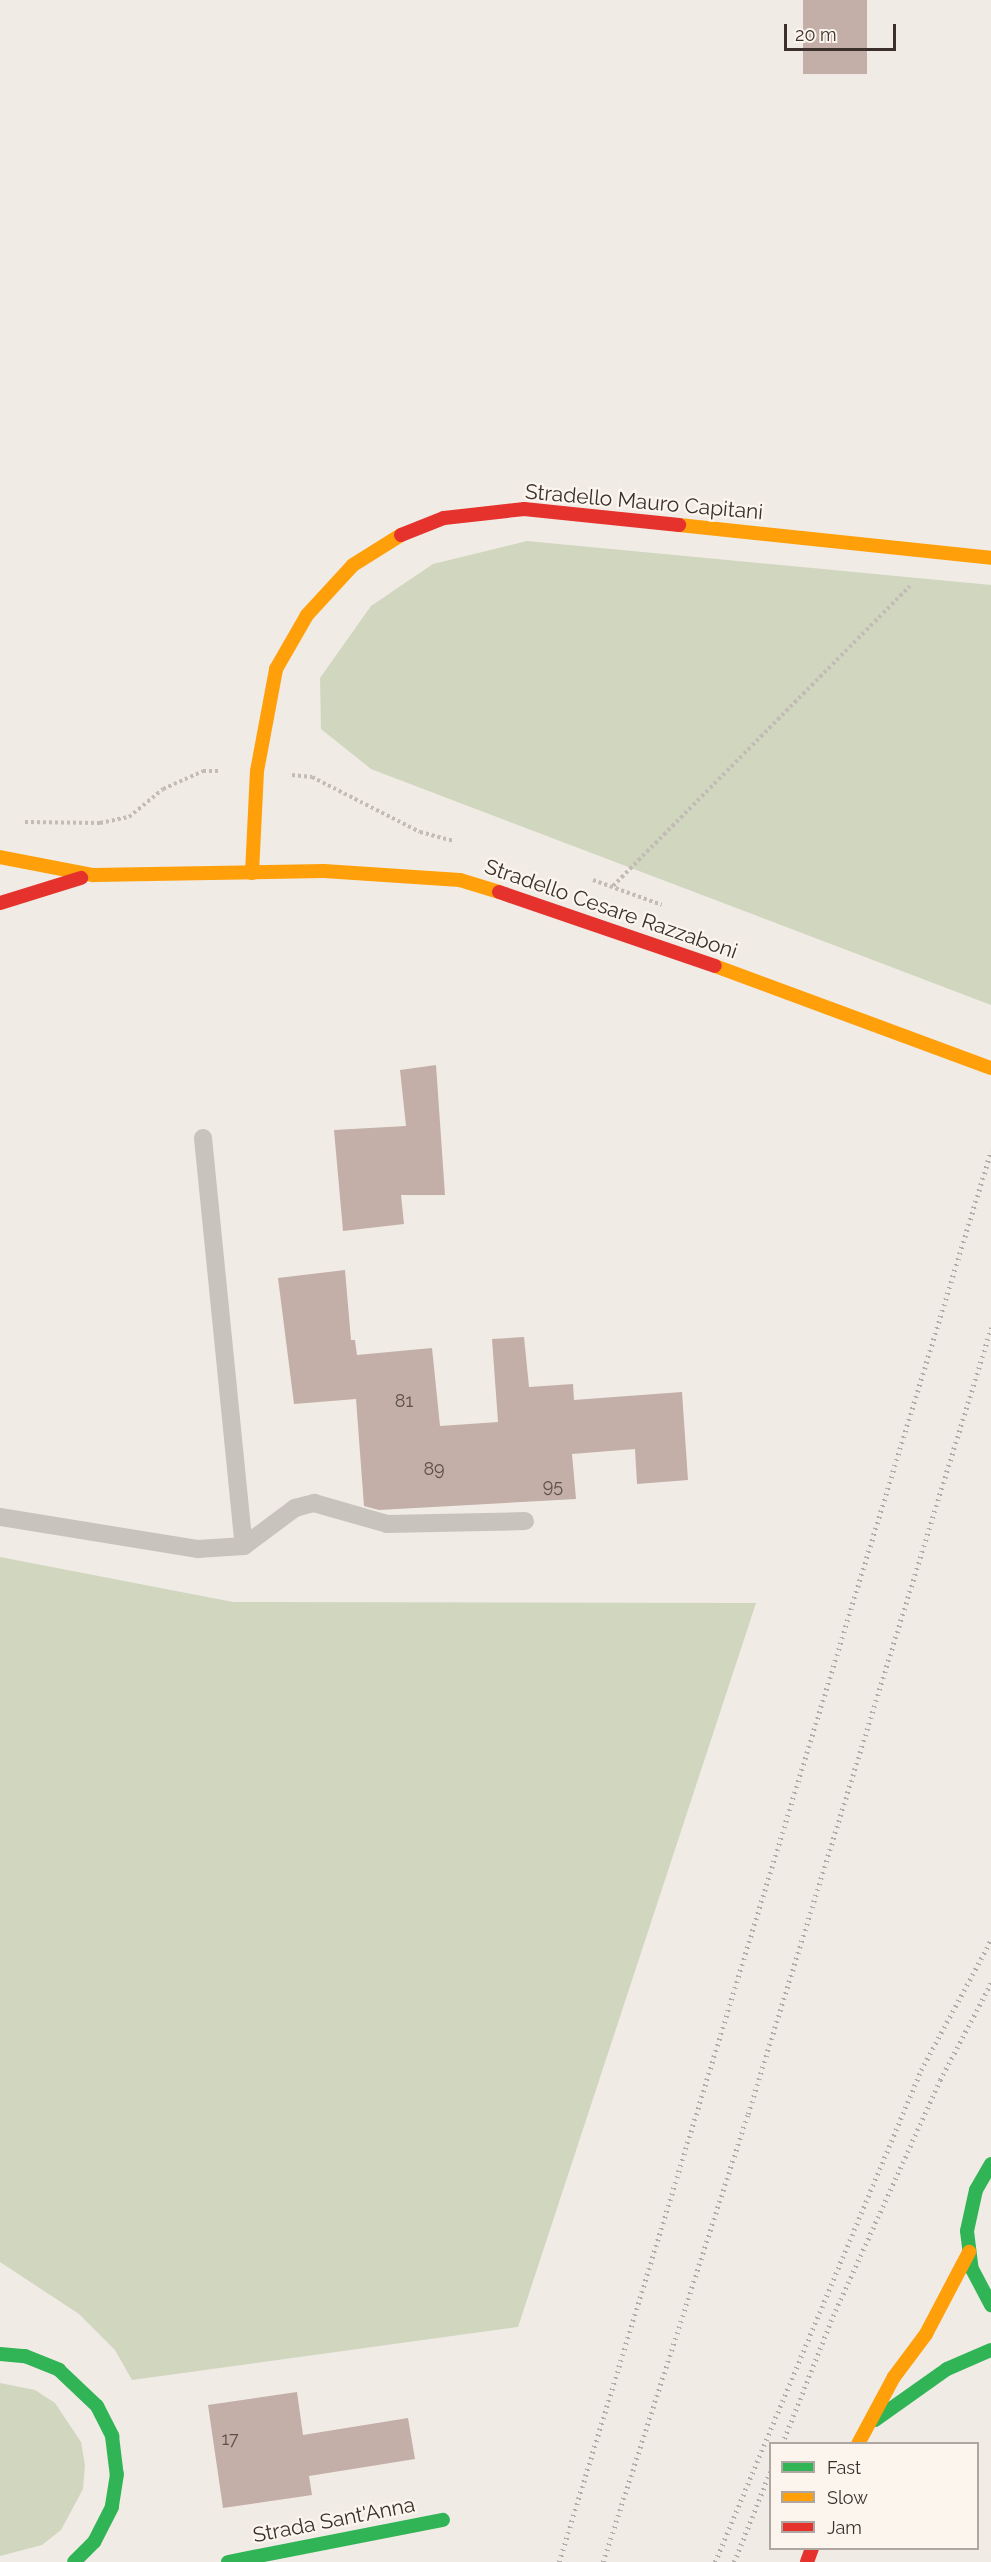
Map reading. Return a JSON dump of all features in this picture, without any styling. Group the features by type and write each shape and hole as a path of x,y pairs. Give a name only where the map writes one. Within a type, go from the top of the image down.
{"street":[{"name":"Stradello Mauro Capitani","path":"252,873 257,771 276,669 308,615 352,565 395,538 444,518 524,509 991,558"},
{"name":"Stradello Cesare Razzaboni","path":"0,856 93,875 324,871 460,880 592,921 991,1068"},
{"name":"Stradello Cesare Razzaboni","path":"0,903 26,891 93,875"},
{"path":"991,2164 969,2211 969,2252 991,2305"},
{"path":"859,2442 969,2252"},
{"path":"0,2336 25,2356 59,2370 97,2406 112,2436 117,2474 112,2507 94,2542 79,2560"},
{"path":"871,2423 947,2369 991,2349"},
{"path":"0,2354 25,2356"},
{"name":"Strada Sant'Anna","path":"231,2562 443,2520"}],"lane":[{"path":"203,1138 244,1546"},
{"path":"0,1517 198,1549 244,1546 295,1508 314,1503 387,1524 525,1521"}],"path":[{"path":"582,877 613,886 942,553"},
{"path":"22,822 100,823 129,817 163,789 203,771 257,771 312,777 420,832 465,844"}],"green space":[{"path":"527,541 991,585 991,1005 371,769 321,729 320,678 371,606 433,564"},
{"path":"0,1557 233,1602 756,1603 518,2327 132,2380 115,2350 79,2314 0,2262"},
{"path":"0,2383 35,2390 55,2403 81,2442 85,2465 83,2489 61,2530 42,2545 0,2556"}],"building":[{"path":"803,0 867,0 867,74 803,74"},
{"path":"436,1065 445,1195 401,1195 404,1224 343,1231 334,1130 406,1126 400,1070"},
{"path":"345,1270 351,1340 355,1340 357,1355 432,1348 440,1426 498,1422 492,1339 524,1337 529,1387 573,1384 574,1400 682,1392 688,1480 637,1484 635,1449 572,1454 576,1499 379,1510 364,1506 356,1399 294,1404 278,1278"},
{"path":"297,2392 303,2435 408,2418 415,2459 309,2476 312,2495 223,2508 208,2405"}],"railway":[{"path":"559,2562 991,1151"},
{"path":"603,2562 748,2114 991,1328"},
{"path":"715,2562 921,2070 991,1940"},
{"path":"783,2442 833,2316 940,2080 991,1983"},
{"path":"734,2562 769,2474"}],"traffic: fast":[{"path":"991,2164 976,2190 967,2231 972,2269 991,2305"},
{"path":"875,2420 947,2369 991,2350"},
{"path":"0,2354 25,2356 59,2370 97,2406 112,2436 117,2474 112,2507 94,2542 74,2562"},
{"path":"228,2562 443,2520"}],"traffic: slow":[{"path":"679,525 991,558"},
{"path":"252,873 257,771 276,669 307,615 353,565 401,535"},
{"path":"0,857 93,875 324,871 460,880 499,892"},
{"path":"715,966 991,1068"},
{"path":"859,2442 894,2377 926,2334 969,2252"}],"traffic: jam":[{"path":"401,535 444,518 524,509 679,525"},
{"path":"0,903 81,878"},
{"path":"499,892 715,966"},
{"path":"807,2562 811,2550"}]}
